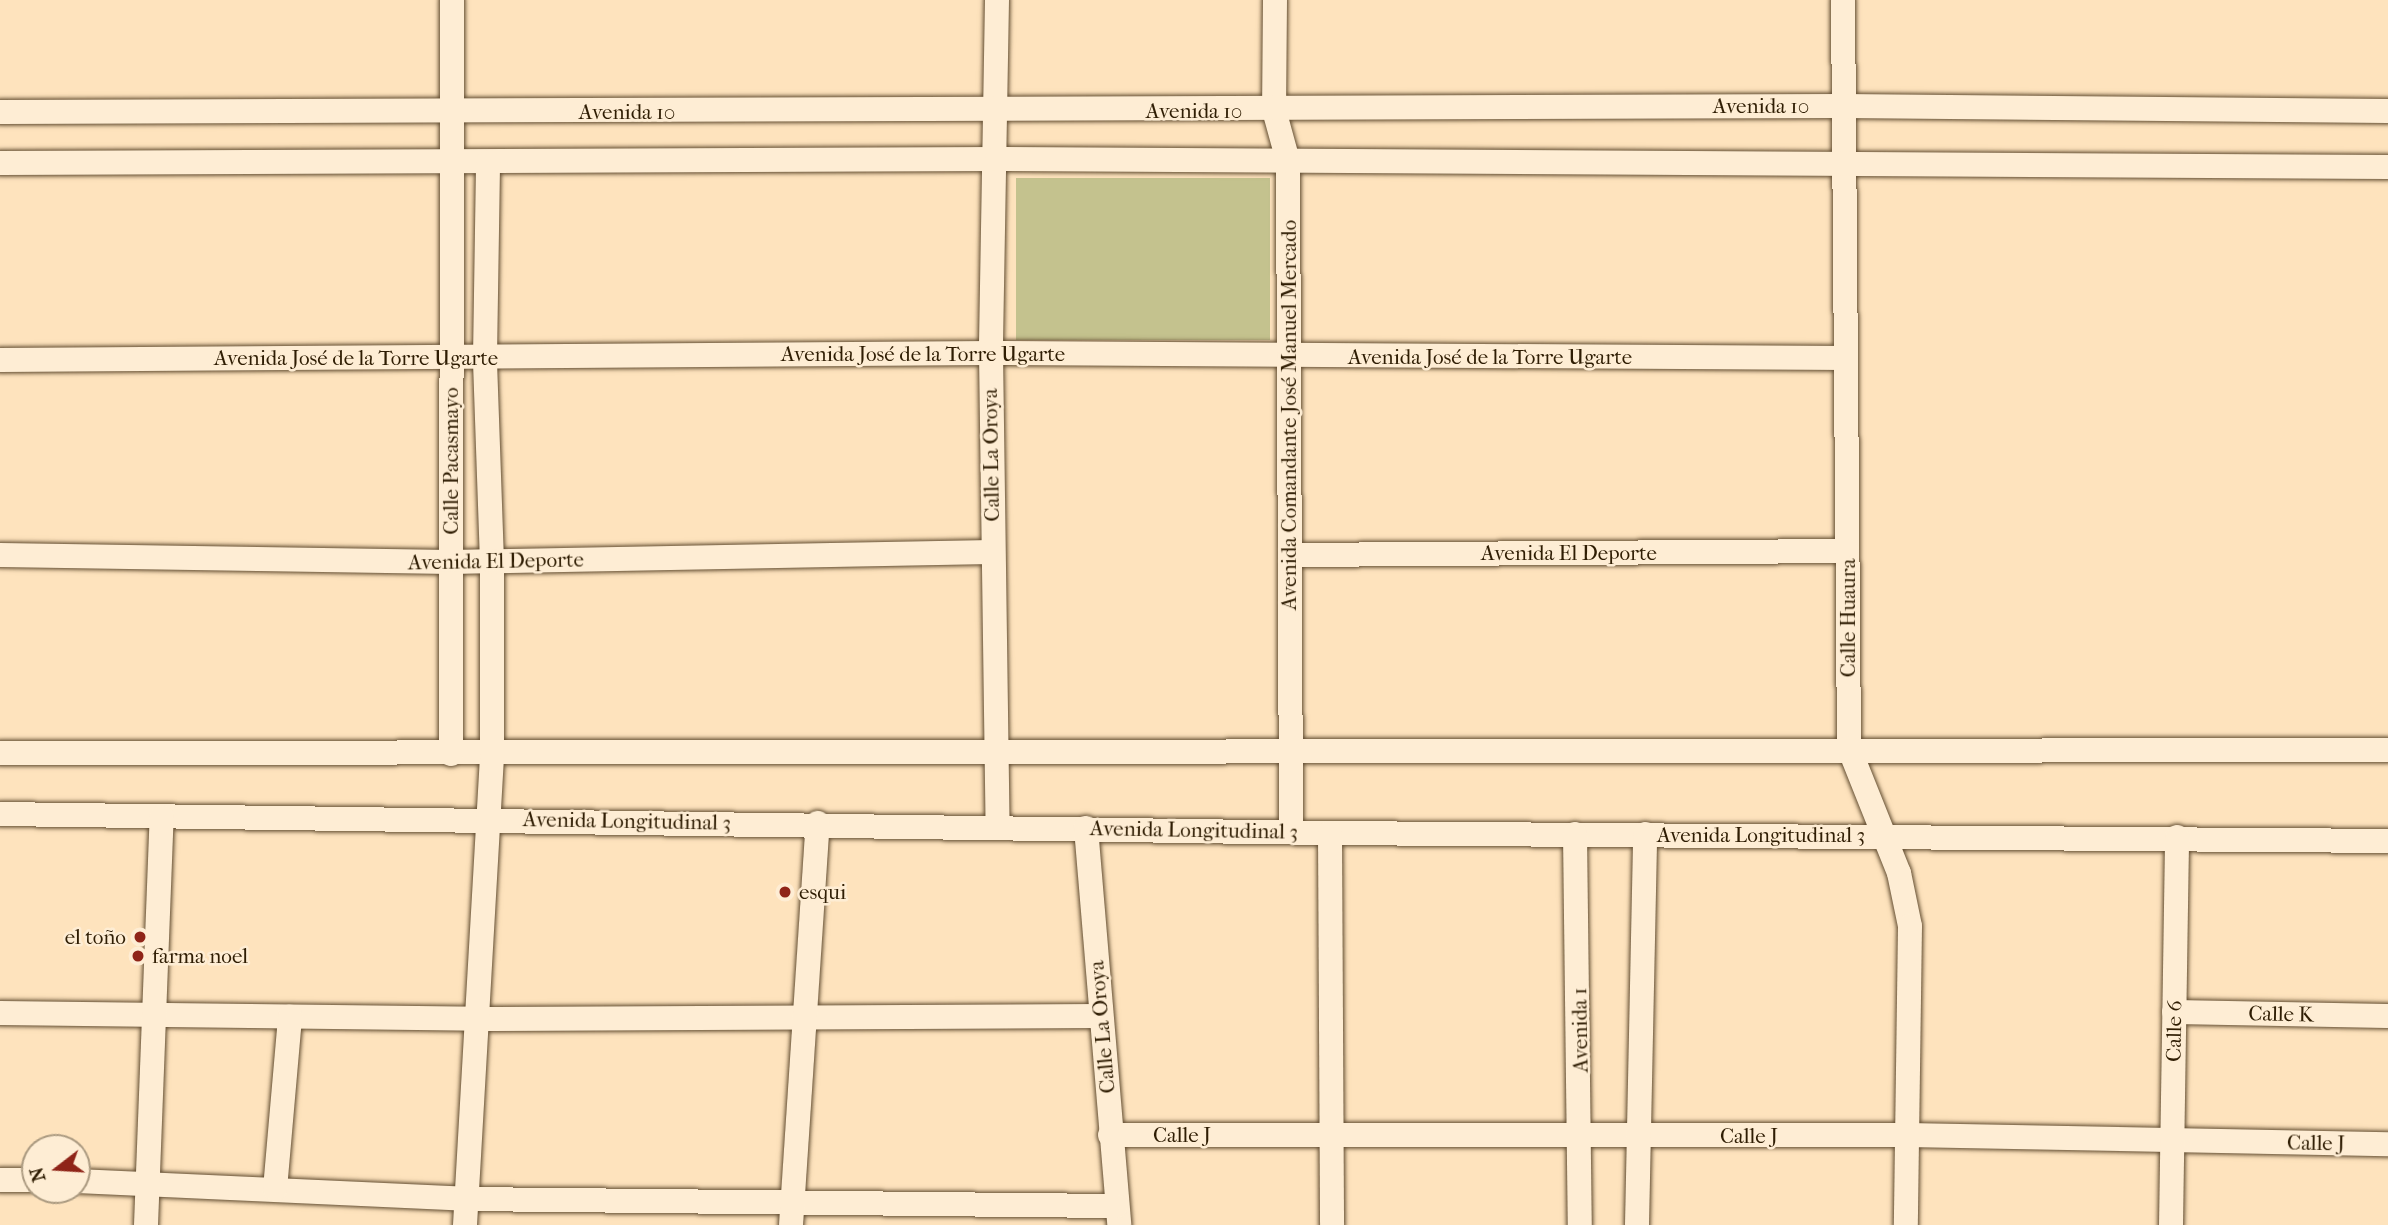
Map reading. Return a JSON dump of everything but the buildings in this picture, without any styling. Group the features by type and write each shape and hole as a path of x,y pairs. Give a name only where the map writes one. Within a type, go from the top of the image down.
{"street":[{"name":"Calle Pacasmayo","path":"451,754 452,0"},
{"name":"Calle La Oroya","path":"997,0 997,159 990,353 994,755 998,826"},
{"name":"Avenida Comandante José Manuel Mercado","path":"1275,0 1274,110 1288,161 1292,832"},
{"name":"Calle Huaura","path":"1843,0 1849,748 1881,835 1899,873 1910,926 1906,1225"},
{"name":"Avenida 10","path":"0,112 997,112 1843,106 2388,111"},
{"path":"0,163 997,159 2388,167"},
{"path":"464,1225 479,1019 492,754 492,562 485,358 488,162"},
{"name":"Avenida José de la Torre Ugarte","path":"0,360 990,353 1846,358"},
{"name":"Avenida El Deporte","path":"1290,555 1847,551"},
{"name":"Avenida El Deporte","path":"0,555 492,562 992,552"},
{"path":"0,753 994,755 1291,750 2388,750"},
{"name":"Avenida Longitudinal 3","path":"0,814 818,823 1330,833 2177,837 2388,841"},
{"path":"146,1225 163,817"},
{"path":"792,1214 818,823"},
{"name":"Calle La Oroya","path":"1086,828 1117,1216"},
{"path":"1330,833 1332,1225"},
{"name":"Avenida 1","path":"1576,834 1582,1136 1580,1225"},
{"path":"1637,1225 1645,834"},
{"name":"Calle 6","path":"2171,1225 2177,837"},
{"name":"Calle K","path":"2174,1012 2388,1016"},
{"path":"0,1013 479,1019 1101,1016"},
{"path":"275,1189 290,1017"},
{"name":"Calle J","path":"1110,1135 1907,1135 2388,1144"},
{"path":"0,1180 21,1180"},
{"path":"91,1181 792,1214 1117,1216"}],"shaded area":[{"path":"1016,178 1270,178 1270,340 1016,340"}],"place":[{"name":"esqui","path":"785,892"},
{"name":"el toño","path":"140,937"},
{"name":"farma noel","path":"138,956"}]}
